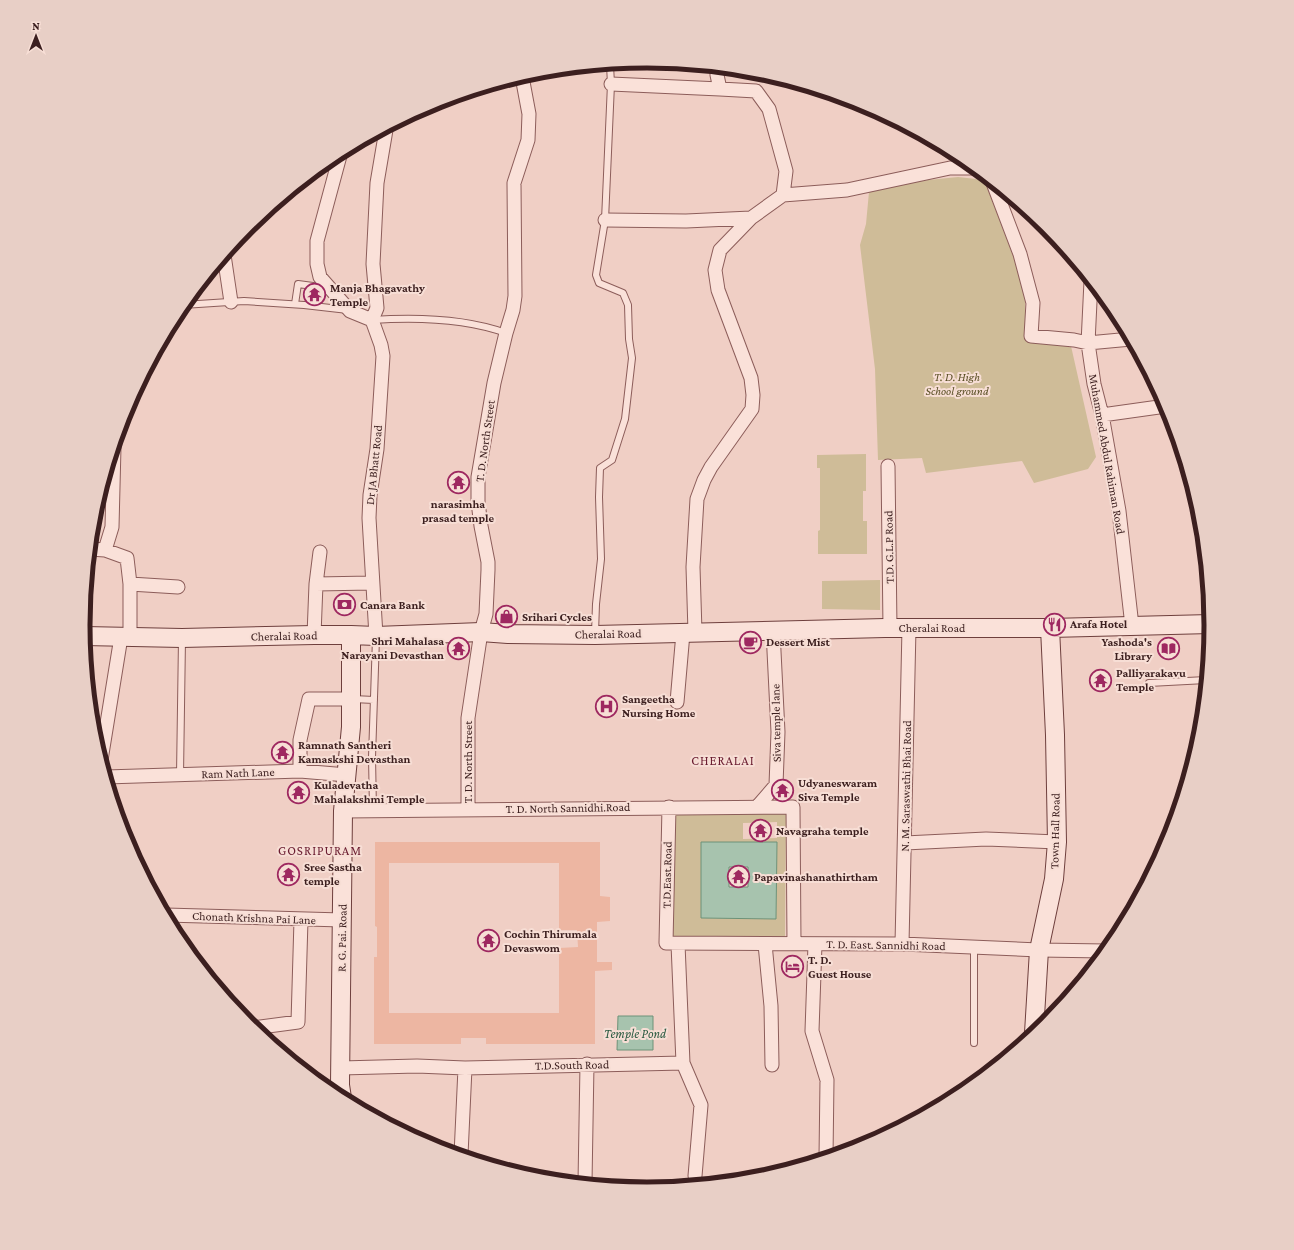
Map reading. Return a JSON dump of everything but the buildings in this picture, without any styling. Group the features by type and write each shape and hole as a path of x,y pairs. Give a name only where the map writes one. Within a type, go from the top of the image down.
{"street":[{"path":"717,73 720,89"},
{"name":"T. D. North Street","path":"468,810 468,718 481,632 486,614 488,562 480,514 478,477 494,383 513,310 515,296 514,183 528,140 529,114 523,82"},
{"path":"611,84 756,91 769,109 786,171 783,195"},
{"path":"338,162 317,241 317,264 320,277 328,288 350,310 372,320 377,308 373,264 377,183 385,134"},
{"path":"677,702 689,633 697,499 704,480 711,467 752,409 753,395 751,378 718,290 715,270 720,250 750,218 783,195 847,190 950,168 965,168"},
{"path":"997,192 1020,254 1033,303 1032,336 1074,340 1088,343 1124,340"},
{"path":"605,220 686,221 750,218"},
{"path":"225,262 231,302"},
{"name":"Muhammed Abdul Rahiman Road","path":"1091,288 1088,343 1094,384 1102,415 1119,511 1132,626"},
{"name":"Dr JA Bhatt Road","path":"372,320 381,345 382,356 377,449 369,507 376,636"},
{"path":"1102,415 1160,407"},
{"name":"T.D. G.L.P Road","path":"888,466 890,628"},
{"path":"105,550 112,527 114,467"},
{"path":"95,549 105,550 127,558 130,584 125,637 104,746"},
{"path":"314,635 316,584 320,552"},
{"path":"130,584 178,586"},
{"path":"316,584 372,584"},
{"name":"Cheralai Road","path":"90,636 182,638 351,634 376,636 481,632 508,634 689,633 890,628 1050,628 1204,624"},
{"name":"N. M. Saraswathi Bhai Road","path":"902,944 909,628"},
{"name":"Town Hall Road","path":"1034,1025 1039,950 1054,879 1057,842 1055,735 1050,628"},
{"name":"Siva temple lane","path":"757,807 776,785 778,732 773,632"},
{"name":"R. G. Pai. Road","path":"342,1090 343,811 351,727 351,634"},
{"path":"300,771 300,740 309,699 351,699"},
{"name":"Ram Nath Lane","path":"111,776 300,771 347,775"},
{"name":"T.D.East.Road","path":"669,807 672,943"},
{"name":"T. D. North Sannidhi.Road","path":"343,811 793,807 794,943"},
{"path":"905,843 986,839 1057,842"},
{"name":"Chonath Krishna Pai Lane","path":"173,915 342,920"},
{"path":"261,1027 298,1022 301,920"},
{"path":"672,943 683,1063 701,1105 695,1176"},
{"name":"T. D. East. Sannidhi Road","path":"672,943 902,944 1098,951"},
{"path":"765,944 771,1006 772,1065"},
{"path":"815,944 812,1031 827,1080 826,1152"},
{"name":"T.D.South Road","path":"341,1068 417,1066 465,1068 587,1064 683,1063"},
{"path":"585,1178 587,1064"},
{"path":"461,1150 465,1068"}],"lane":[{"path":"595,634 596,604 601,559 599,497 600,468 612,460 625,419 632,358 629,338 628,305 623,293 599,283 596,275 605,220 611,84 610,69"},
{"path":"295,304 298,284 328,288"},
{"path":"192,304 244,301 295,304 350,310"},
{"path":"372,320 415,318 486,326 506,333"},
{"path":"373,810 372,757 376,636"},
{"path":"180,775 182,638"},
{"path":"1148,683 1201,680"},
{"path":"351,699 374,700"},
{"path":"974,947 974,1043"}],"green space":[{"name":"T. D. High School ground","path":"958,177 976,179 985,182 1020,274 1025,301 1025,338 1035,343 1071,346 1096,457 1088,469 1034,483 1022,461 926,473 922,458 878,460 875,369 860,245 866,224 869,192 898,183"},
{"path":"866,454 866,491 863,491 863,521 867,521 867,554 818,554 818,531 820,530 820,468 817,468 817,455"},
{"path":"880,580 880,610 822,609 822,581"},
{"path":"671,811 786,812 785,938 670,937","holes":["777,822 777,838 743,839 743,823","702,842 777,842 776,919 701,918"]}],"sand":[{"path":"375,842 600,842 600,896 610,897 610,921 597,922 597,962 612,962 612,970 595,971 595,1044 486,1044 486,1038 461,1038 461,1044 374,1044 374,957 377,957 377,927 375,926","holes":["389,863 559,863 559,930 577,930 578,947 559,948 559,1013 389,1013"]}],"water":[{"path":"701,842 777,842 776,919 701,918","holes":["729,867 748,867 748,887 729,887"]},
{"name":"Temple Pond","path":"618,1016 653,1016 653,1050 617,1050"}],"place":[{"name":"Manja Bhagavathy Temple","path":"314,295"},
{"name":"narasimha prasad temple","path":"458,483"},
{"name":"Canara Bank","path":"345,605"},
{"name":"Srihari Cycles","path":"506,617"},
{"name":"Arafa Hotel","path":"1054,624"},
{"name":"Dessert Mist","path":"751,642"},
{"name":"Shri Mahalasa Narayani Devasthan","path":"459,648"},
{"name":"Yashoda's Library","path":"1168,649"},
{"name":"Palliyarakavu Temple","path":"1101,680"},
{"name":"Sangeetha Nursing Home","path":"606,706"},
{"name":"Ramnath Santheri Kamaskshi Devasthan","path":"283,752"},
{"name":"Udyaneswaram Siva Temple","path":"782,790"},
{"name":"Kuladevatha Mahalakshmi Temple","path":"299,792"},
{"name":"Navagraha temple","path":"760,831"},
{"name":"Sree Sastha temple","path":"288,874"},
{"name":"Papavinashanathirtham","path":"738,877"},
{"name":"Cochin Thirumala Devaswom","path":"489,941"},
{"name":"T. D. Guest House","path":"793,967"}],"district":[{"name":"CHERALAI","path":"723,760"},
{"name":"GOSRIPURAM","path":"320,850"}]}
